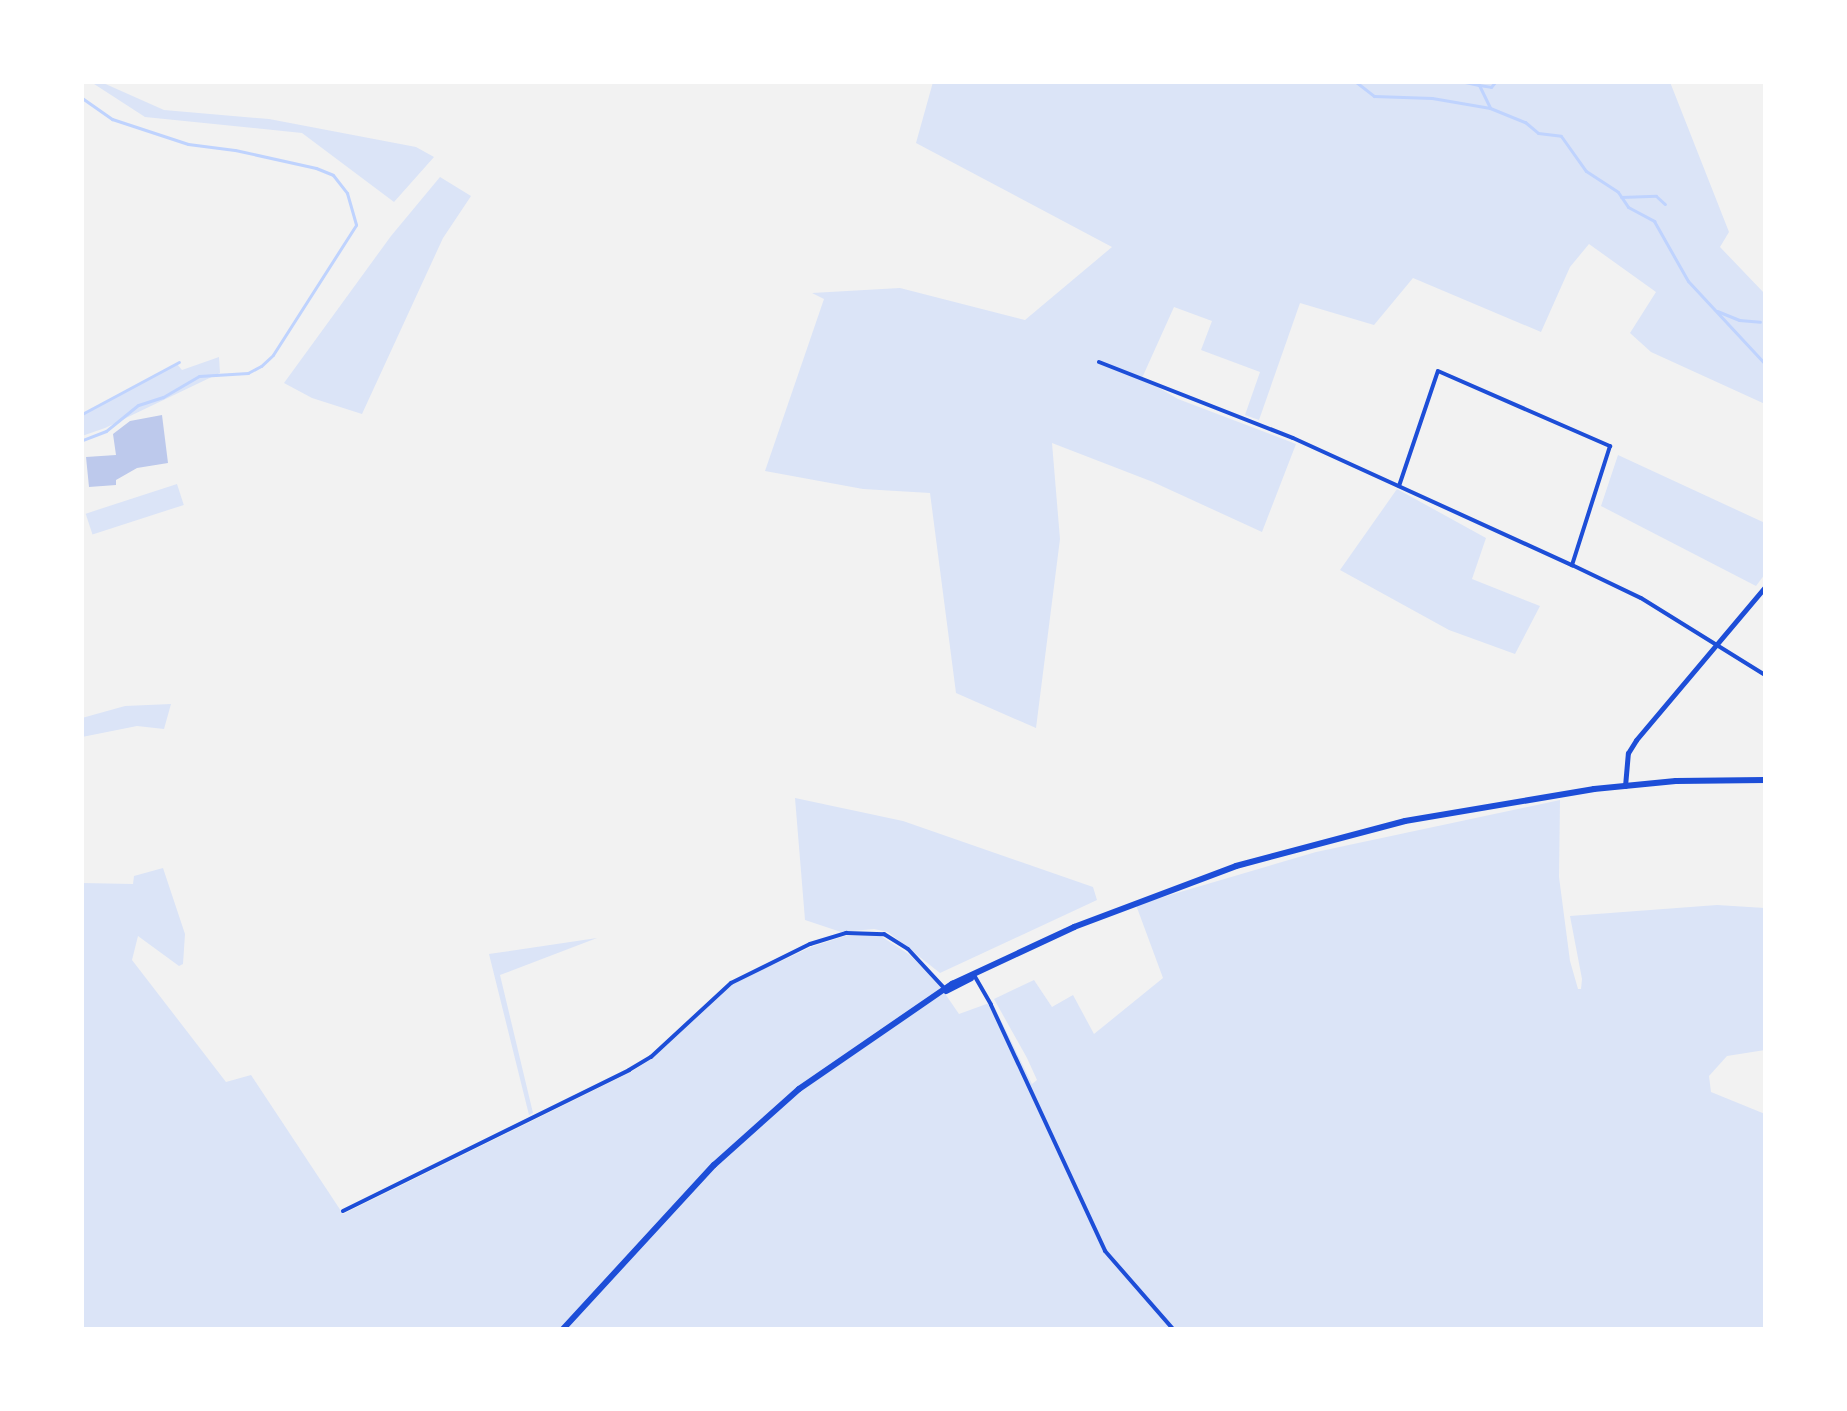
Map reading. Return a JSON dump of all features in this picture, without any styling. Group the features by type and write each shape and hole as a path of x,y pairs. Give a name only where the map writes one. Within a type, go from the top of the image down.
{"main road":[{"path":"563,1329 687,1193 741,1139 830,1066 974,975 1105,914 1272,855 1450,811 1625,786 1765,780"}],"street":[{"path":"1099,362 1293,438 1572,565 1641,598 1765,675"},
{"path":"1399,486 1438,371 1610,446 1572,565"},
{"path":"1625,786 1625,766 1636,740 1765,587"},
{"path":"343,1211 629,1070 651,1057 731,983 810,944 846,933 884,934 908,949 946,991"},
{"path":"974,975 991,1005 1105,1251 1173,1329"}],"shaded area":[{"path":"91,82 101,82 164,110 269,119 416,147 434,157 394,202 302,133 145,117"},
{"path":"933,82 1670,82 1729,232 1720,247 1765,294 1765,404 1651,352 1630,333 1656,292 1589,244 1570,267 1541,332 1413,278 1374,325 1300,303 1259,420 1245,415 1260,372 1201,350 1212,321 1174,307 1142,378 1178,399 1296,444 1262,532 1153,482 1052,443 1060,539 1036,728 956,693 930,493 863,489 765,471 824,299 812,293 900,288 1025,320 1112,247 916,143"},
{"path":"440,177 471,196 443,238 362,414 312,398 284,383 391,236"},
{"path":"219,357 220,373 82,436 82,415 177,364 182,370"},
{"path":"1618,455 1765,523 1765,574 1756,586 1601,506"},
{"path":"177,484 184,505 92,535 86,514"},
{"path":"1397,489 1486,538 1472,579 1540,606 1515,654 1449,630 1340,570"},
{"path":"171,704 164,729 137,726 82,737 82,718 125,706"},
{"path":"795,798 903,821 1093,887 1097,900 940,973 888,932 874,929 841,932 805,920"},
{"path":"1560,800 1559,877 1570,961 1578,989 1581,989 1582,979 1570,916 1717,905 1765,908 1765,1050 1727,1056 1709,1076 1711,1092 1765,1114 1765,1329 82,1329 82,883 133,884 134,876 163,868 185,934 183,964 179,966 138,936 132,960 226,1082 251,1075 343,1214 631,1072 653,1058 732,984 811,947 845,936 879,935 910,955 937,982 959,1014 992,1002 1032,1084 1037,1080 994,999 1034,980 1052,1007 1073,995 1094,1034 1163,978 1136,905 1316,852"},
{"path":"597,938 500,975 533,1113 529,1115 489,954"}],"building":[{"path":"162,415 168,463 137,468 116,480 116,485 89,487 86,457 116,455 113,434 130,421"}],"waterway":[{"path":"1356,82 1374,96 1432,98 1490,108 1525,122 1538,133 1561,136 1586,171 1618,192 1628,207 1654,221 1688,281 1765,364"},
{"path":"1465,82 1479,85 1490,108"},
{"path":"1479,85 1491,87 1495,82"},
{"path":"82,98 112,119 188,144 235,150 316,168 333,175 347,193 356,225 273,355 261,366 248,373 199,376 163,397 138,405 106,431 82,440"},
{"path":"1621,197 1656,196 1665,204"},
{"path":"1717,311 1739,320 1760,322"},
{"path":"82,414 179,362"}]}
